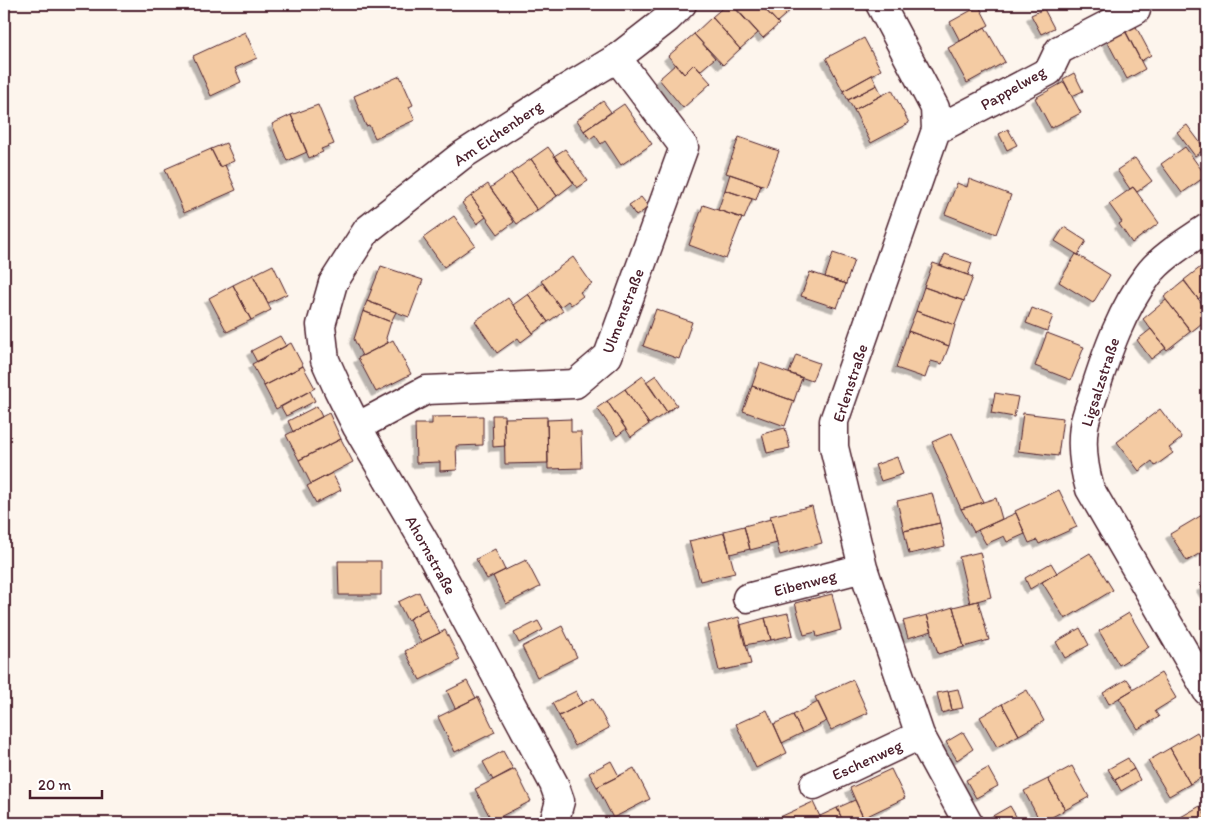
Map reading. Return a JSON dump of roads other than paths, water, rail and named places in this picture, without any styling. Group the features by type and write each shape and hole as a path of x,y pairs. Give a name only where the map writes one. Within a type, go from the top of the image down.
{"street":[{"name":"Am Eichenberg","path":"333,283 367,230 374,224 460,156 617,58 667,19 682,4"},
{"name":"Erlenstraße","path":"880,4 934,108 936,130 834,421 834,447 864,568 920,736 968,823"},
{"name":"Pappelweg","path":"936,130 1049,71 1059,50 1136,10"},
{"name":"Ulmenstraße","path":"357,427 426,390 574,384 608,356 684,147 617,58"},
{"name":"Ligsalzstraße","path":"1207,228 1174,251 1148,274 1127,307 1098,380 1084,424 1083,446 1085,473 1090,490 1207,691"},
{"name":"Ahornstraße","path":"333,283 322,325 325,360 357,427 425,544 554,784 560,801 554,823"},
{"name":"Eibenweg","path":"747,598 864,568"},
{"name":"Eschenweg","path":"814,785 920,736"}]}
